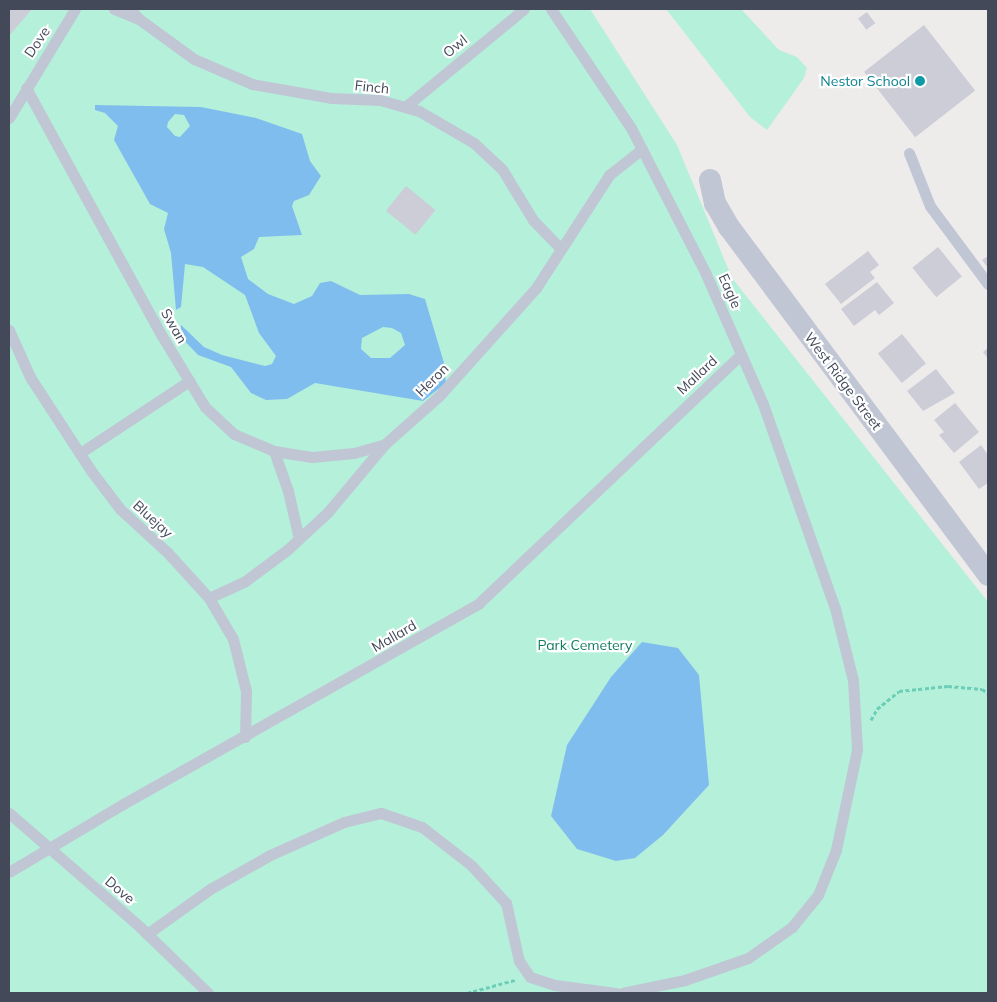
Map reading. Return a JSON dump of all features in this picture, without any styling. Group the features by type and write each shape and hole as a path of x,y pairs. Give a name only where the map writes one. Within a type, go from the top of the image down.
{"street":[{"name":"West Ridge Street","path":"710,180 715,203 729,227 988,575"}],"lane":[{"name":"Finch","path":"114,9 139,19"},
{"name":"Finch","path":"130,9 139,19 194,59 252,84 331,98 380,100 419,111 474,142 502,169 533,220 561,249"},
{"name":"Owl","path":"405,107 524,9"},
{"name":"Eagle","path":"551,9 642,149 705,272 763,404 835,608 853,680 856,750 836,850 818,895 792,927 748,958 685,980 622,993"},
{"name":"Dove","path":"9,118 76,10"},
{"name":"Swan","path":"26,88 205,407 234,434 274,451 312,457 354,453 385,444"},
{"name":"Heron","path":"209,598 244,582 299,540 328,513 385,444 439,396 495,336 536,288 609,175 642,149"},
{"path":"909,153 930,206 988,284"},
{"name":"Bluejay","path":"9,330 30,377 80,453 120,509 168,553 209,598 233,639 246,691 245,736"},
{"name":"Mallard","path":"9,872 479,603 741,354"},
{"path":"80,453 189,381"},
{"path":"274,451 288,491 299,540"},
{"name":"Dove","path":"9,813 147,934 208,993"},
{"path":"147,934 210,889 270,855 344,822 381,813 422,827 471,865 506,904 519,961 530,977 555,985 615,993"}],"path":[{"path":"856,750 877,709 899,691 948,686 982,689 988,693"},
{"path":"468,993 530,977"}],"green space":[{"name":"Park Cemetery","path":"9,9 590,9 677,145 732,278 988,602 988,993 9,993"},
{"path":"666,9 741,9 779,50 797,57 807,68 804,78 767,130 750,117"}],"water":[{"path":"95,105 201,107 256,118 302,134 310,161 321,176 309,195 294,201 292,206 302,235 259,237 254,249 241,257 248,279 268,294 294,304 312,296 320,283 331,281 360,295 409,294 425,299 444,363 446,383 423,401 315,383 287,399 266,400 251,393 231,367 198,355 180,336 181,325 204,347 222,355 265,366 272,364 276,356 259,333 245,295 203,267 185,264 181,307 176,310 171,253 164,229 168,213 150,204 114,140 118,126 105,113 95,110","holes":["175,114 184,115 190,126 180,137 175,136 167,127 168,122","383,327 392,328 401,333 405,345 390,358 371,358 361,349 362,338"]},
{"path":"642,642 678,648 699,675 709,785 663,835 635,858 616,861 577,849 551,816 567,745 611,677"}],"building":[{"path":"9,9 32,9 9,36"},
{"path":"867,12 875,23 866,30 858,18"},
{"name":"Nestor School","path":"924,25 975,90 915,137 864,72"},
{"path":"406,186 436,210 415,235 386,211"},
{"path":"938,247 962,277 936,297 912,268"},
{"path":"868,251 879,265 870,272 875,278 841,304 825,284"},
{"path":"988,256 988,268 982,260"},
{"path":"877,282 894,303 879,315 875,310 854,326 841,309"},
{"path":"902,334 926,364 902,383 878,354"},
{"path":"988,348 988,359 983,352"},
{"path":"936,369 955,393 923,411 907,391"},
{"path":"955,403 979,432 954,453 939,435 944,432 934,420"},
{"path":"981,445 988,455 988,483 979,489 959,462"}],"place":[{"name":"Nestor School","path":"920,81"}]}
